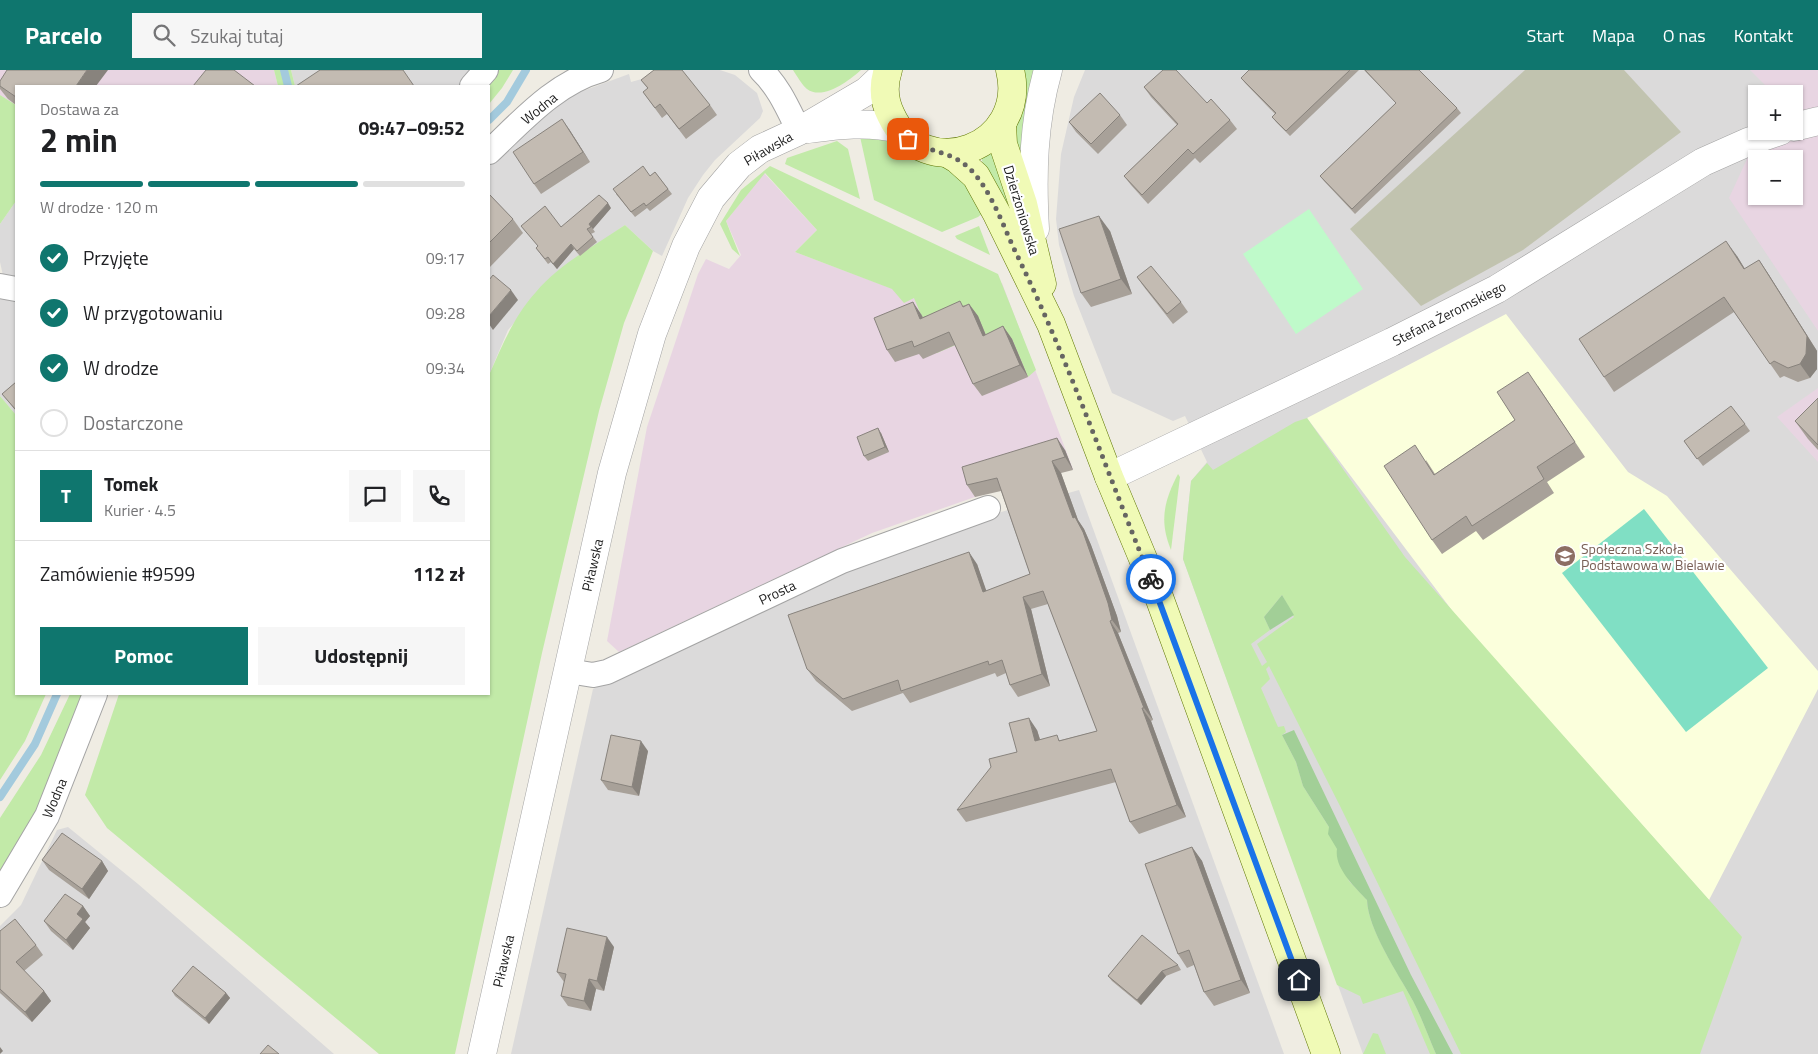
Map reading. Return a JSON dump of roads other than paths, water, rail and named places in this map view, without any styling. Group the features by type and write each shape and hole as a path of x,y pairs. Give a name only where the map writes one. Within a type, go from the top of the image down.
{"main road":[{"path":"887,71 885,94 888,109 899,129 920,146 933,151 947,153 965,151 982,143 1002,124 1010,108 1013,90 1010,70"},
{"name":"Dzierżoniowska","path":"1002,124 1003,144 1036,251 1051,324"},
{"name":"Dzierżoniowska","path":"947,153 958,159 976,176 997,214 1051,324 1109,477 1159,597 1326,1054"}],"street":[{"path":"473,85 486,70"},
{"path":"761,70 771,79 783,97 799,131"},
{"path":"1036,251 1033,182 1034,149 1039,104 1048,70"},
{"name":"Wodna","path":"490,151 545,100 573,81 596,71"},
{"name":"Piławska","path":"482,1054 612,473 637,380 663,301 702,213 729,173 760,150 799,131 867,91 887,71"},
{"path":"1803,125 1818,121"},
{"name":"Piławska","path":"799,131 860,124 883,125 899,129"},
{"name":"Stefana Żeromskiego","path":"1109,477 1392,342 1497,289 1703,162 1754,140"},
{"path":"0,286 15,289"},
{"name":"Prosta","path":"568,671 592,675 607,672 842,561 988,508"},
{"name":"Wodna","path":"0,895 30,847 50,809 95,695"}],"waterway":[{"path":"284,70 288,85"},
{"path":"490,119 507,102 526,70"},
{"path":"0,797 35,744 57,695"}],"place":[{"name":"Społeczna Szkoła Podstawowa w Bielawie","path":"1565,556"}]}
